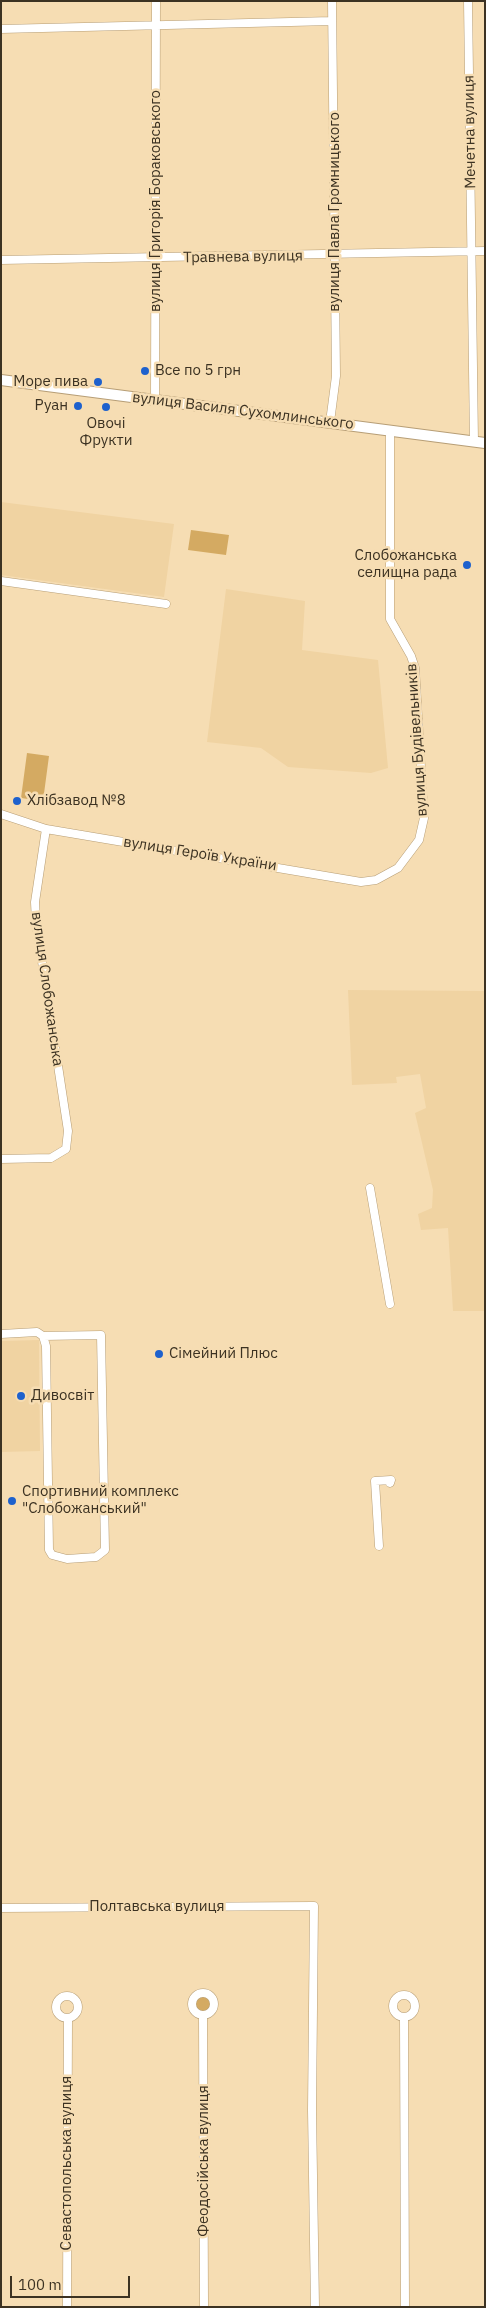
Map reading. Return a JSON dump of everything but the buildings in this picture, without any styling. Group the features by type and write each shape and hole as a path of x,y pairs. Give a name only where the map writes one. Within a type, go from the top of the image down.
{"main road":[{"name":"вулиця Василя Сухомлинського","path":"1,380 479,442"}],"street":[{"name":"вулиця Григорія Бораковського","path":"155,400 156,1"},
{"name":"вулиця Павла Громницького","path":"330,422 336,376 332,1"},
{"name":"Мечетна вулиця","path":"468,1 479,442"},
{"path":"1,29 332,21"},
{"name":"Травнева вулиця","path":"1,260 156,259 485,251"},
{"name":"вулиця Будівельників","path":"390,430 390,619 411,656 415,668 424,818 418,840 398,868"},
{"path":"1,581 166,604"},
{"name":"вулиця Героїв України","path":"1,814 46,829 361,882 376,880 398,868"},
{"name":"вулиця Слобожанська","path":"1,1159 51,1158 66,1149 68,1132 36,922 35,902 46,829"},
{"path":"370,1188 390,1304"},
{"path":"1,1334 37,1332 43,1336 101,1334 105,1550 96,1558 67,1559 52,1555 49,1550 46,1346 43,1336"},
{"path":"379,1546 375,1481 391,1480 390,1483"},
{"name":"Полтавська вулиця","path":"1,1908 314,1906 312,2110 315,2307"},
{"name":"Феодосійська вулиця","path":"203,2015 204,2307"},
{"name":"Севастопольська вулиця","path":"67,2307 68,2018"},
{"path":"404,2018 405,2307"}],"shaded area":[{"path":"1,502 174,524 164,597 1,575"},
{"path":"191,530 229,535 226,555 188,550"},
{"path":"226,589 305,601 302,650 378,660 388,768 371,773 288,767 261,748 207,742"},
{"path":"27,753 49,756 43,801 21,798"},
{"path":"348,990 485,991 485,1311 453,1311 448,1228 421,1230 418,1214 432,1208 433,1190 415,1113 426,1108 420,1074 396,1077 397,1083 352,1085"},
{"name":"Дивосвіт","path":"39,1340 40,1451 1,1452 1,1341"},
{"path":"203,1993 211,1996 214,2004 211,2012 203,2015 195,2012 192,2004 195,1996"}],"place":[{"name":"Все по 5 грн","path":"145,371"},
{"name":"Море пива","path":"98,382"},
{"name":"Руан","path":"78,406"},
{"name":"Овочі Фрукти","path":"106,407"},
{"name":"Слобожанська селищна рада","path":"467,565"},
{"name":"Хлібзавод №8","path":"17,801"},
{"name":"Сімейний Плюс","path":"159,1354"},
{"name":"Дивосвіт","path":"21,1396"},
{"name":"Спортивний комплекс \"Слобожанський\"","path":"12,1501"}]}
